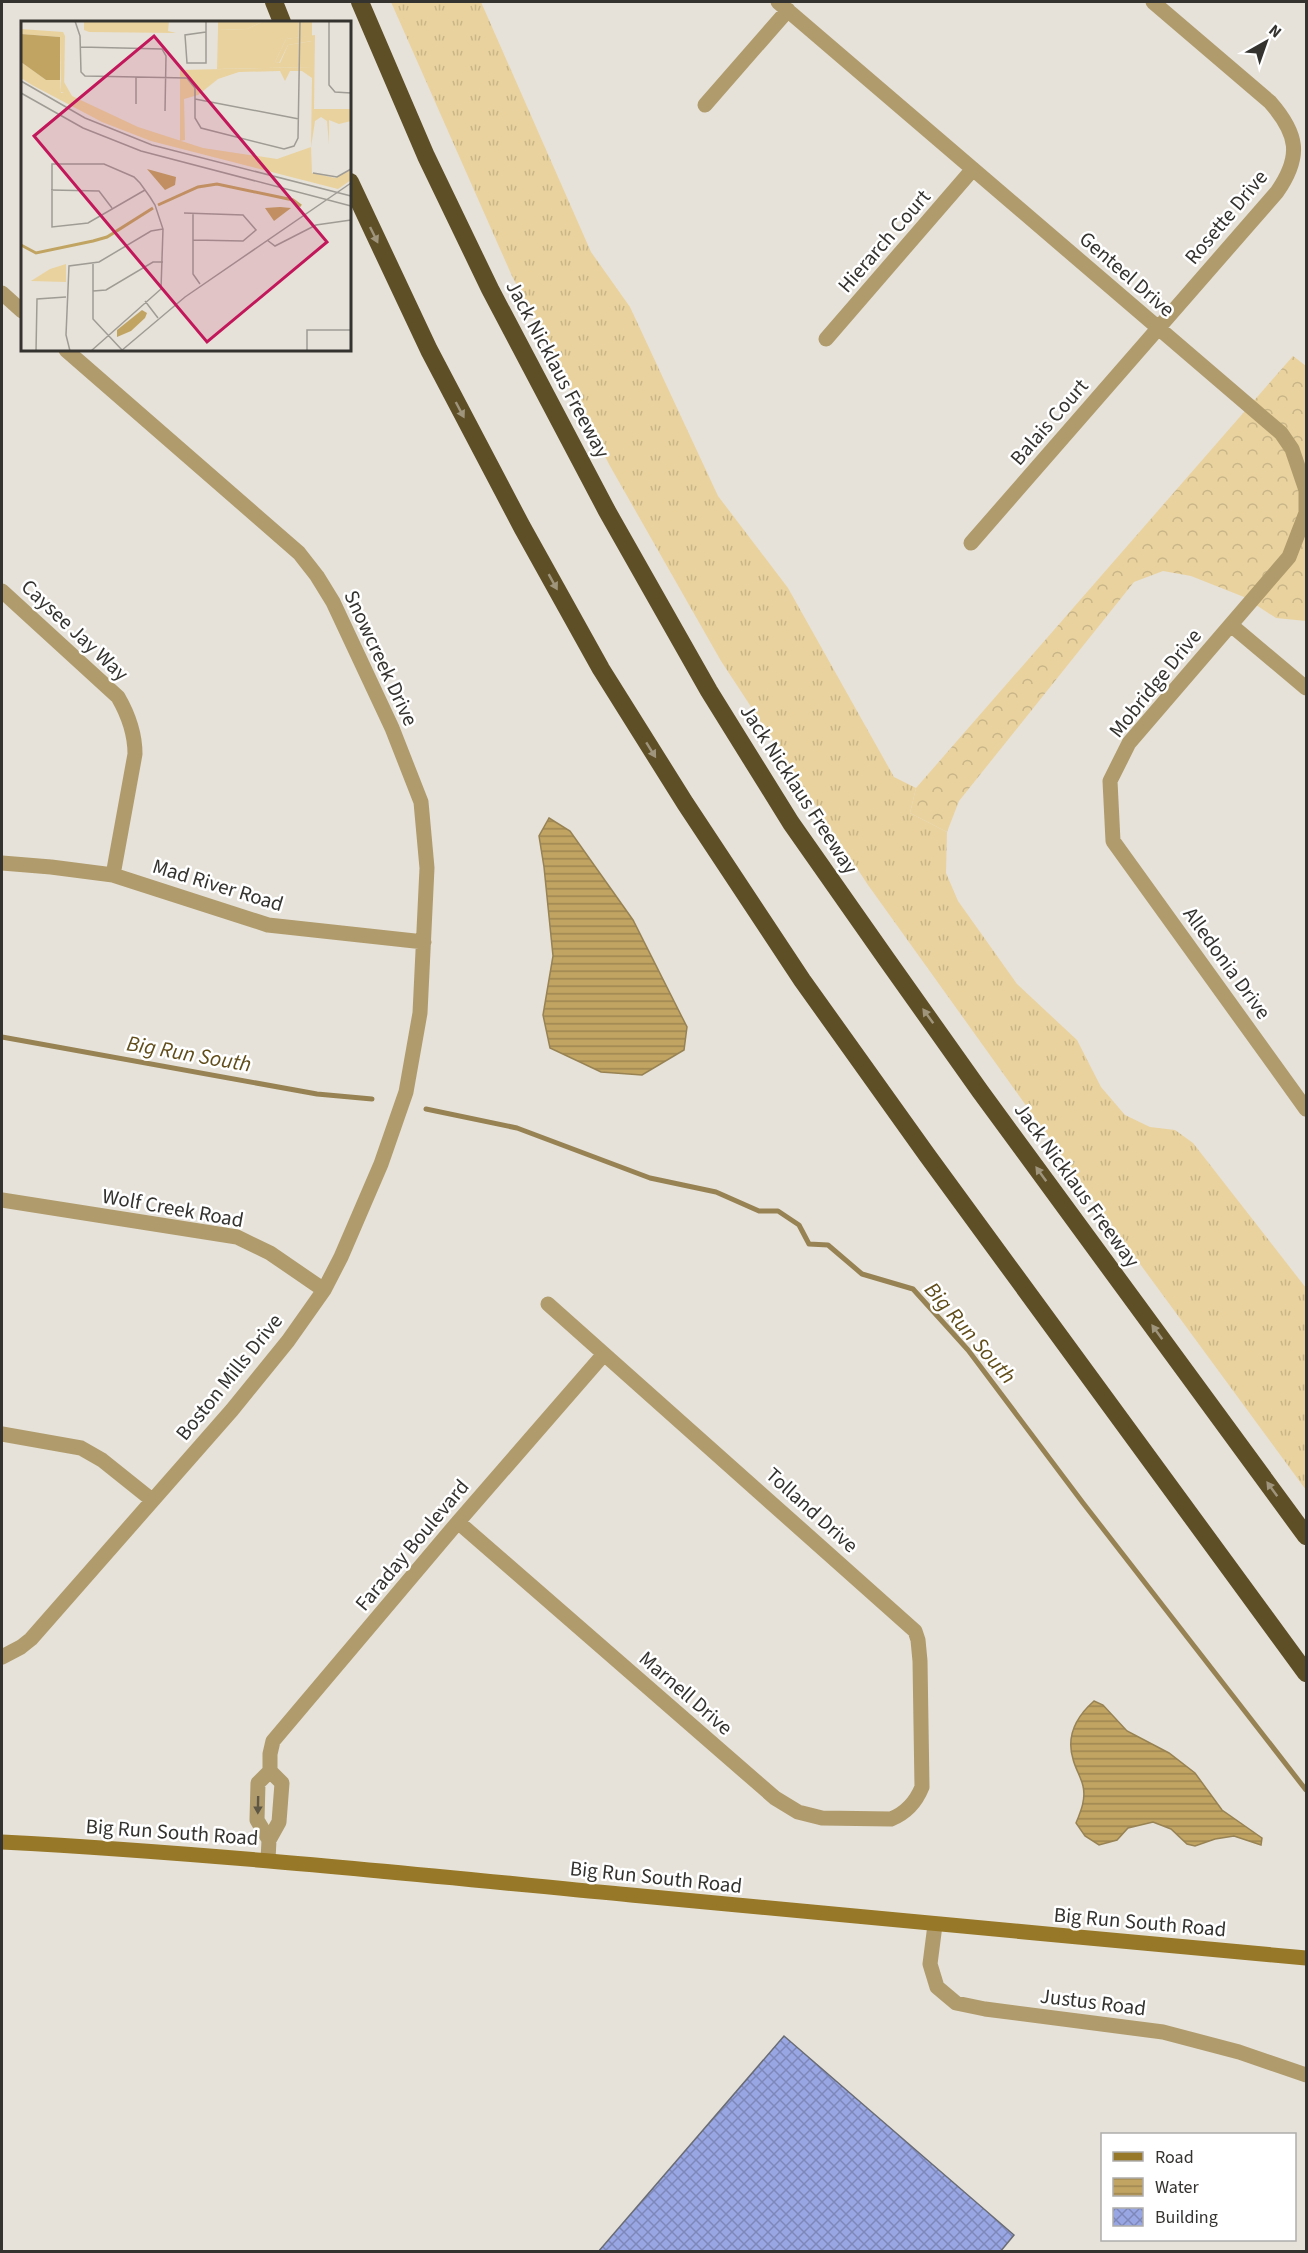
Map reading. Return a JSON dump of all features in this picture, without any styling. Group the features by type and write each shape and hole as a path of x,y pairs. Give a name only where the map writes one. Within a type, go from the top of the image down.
{"highway":[{"path":"274,2 282,21"},
{"name":"Jack Nicklaus Freeway","path":"360,2 426,156 490,290 607,511 709,691 791,823 871,938 987,1101 1306,1536"},
{"path":"351,184 429,350 522,527 602,669 685,803 802,980 920,1146 1306,1673"}],"street":[{"name":"Rosette Drive","path":"1153,2 1270,102 1290,129 1294,145 1293,162 1277,192 1158,328"},
{"name":"Genteel Drive","path":"783,6 1281,433 1292,449 1306,490 1306,513 1289,557 1231,625"},
{"path":"705,105 783,6"},
{"name":"Hierarch Court","path":"826,339 973,169"},
{"path":"2,293 21,310"},
{"name":"Balais Court","path":"971,543 1158,328"},
{"name":"Snowcreek Drive","path":"67,351 299,554 317,576 333,602 392,728 421,801 427,867 420,1013 406,1092"},
{"name":"Caysee Jay Way","path":"2,591 118,697 130,721 135,738 135,754 112,875"},
{"path":"1231,625 1306,688"},
{"name":"Mobridge Drive","path":"1113,841 1110,781 1129,743 1231,625"},
{"name":"Alledonia Drive","path":"1113,841 1306,1109"},
{"name":"Mad River Road","path":"2,864 51,867 112,875 268,925 423,942"},
{"name":"Boston Mills Drive","path":"2,1657 31,1639 232,1410 288,1341 324,1290 341,1257 381,1164 406,1092"},
{"name":"Wolf Creek Road","path":"2,1200 237,1237 270,1253 324,1290"},
{"name":"Tolland Drive","path":"548,1304 915,1631 920,1661 922,1787 913,1804"},
{"name":"Faraday Boulevard","path":"269,1840 257,1820 258,1783 270,1772 273,1741 604,1354"},
{"path":"2,1434 81,1448 102,1460 152,1500"},
{"name":"Marnell Drive","path":"458,1522 775,1798 798,1812 822,1818 891,1819 901,1815 913,1804"},
{"name":"Faraday Boulevard","path":"268,1860 269,1840 279,1822 282,1783 270,1772"},
{"name":"Big Run South Road","path":"2,1842 268,1860 935,1925 1306,1958"},
{"name":"Justus Road","path":"935,1925 930,1964 937,1987 956,2003 985,2009 1163,2032 1239,2052 1306,2075"}],"green space":[{"path":"391,2 481,2 591,252 630,307 718,496 788,588 894,777 916,788 910,813 947,832 946,873 958,901 1017,984 1077,1040 1101,1087 1125,1115 1150,1127 1175,1130 1193,1143 1306,1288 1306,1490 1129,1249 868,885 721,661 610,466 512,276"},
{"path":"1293,356 1306,366 1306,621 1276,618 1244,597 1191,576 1163,571 1134,582 959,801 947,832 910,813 916,788"}],"water":[{"path":"549,818 570,831 633,920 687,1027 684,1050 642,1075 601,1072 550,1048 543,1015 553,956 539,836"},
{"path":"1094,1701 1103,1705 1127,1731 1169,1753 1195,1773 1222,1810 1262,1838 1261,1845 1234,1836 1215,1839 1195,1846 1187,1844 1171,1829 1153,1822 1128,1828 1117,1840 1099,1845 1085,1836 1076,1823 1084,1791 1073,1759 1071,1742 1074,1727"}],"building":[{"path":"784,2036 1014,2235 1000,2252 598,2252"}],"waterway":[{"name":"Big Run South","path":"2,1037 317,1094 372,1099"},
{"name":"Big Run South","path":"426,1109 517,1128 650,1178 716,1192 759,1211 778,1211 799,1225 809,1244 828,1245 862,1274 913,1289 968,1350 1083,1503 1306,1790"}]}
